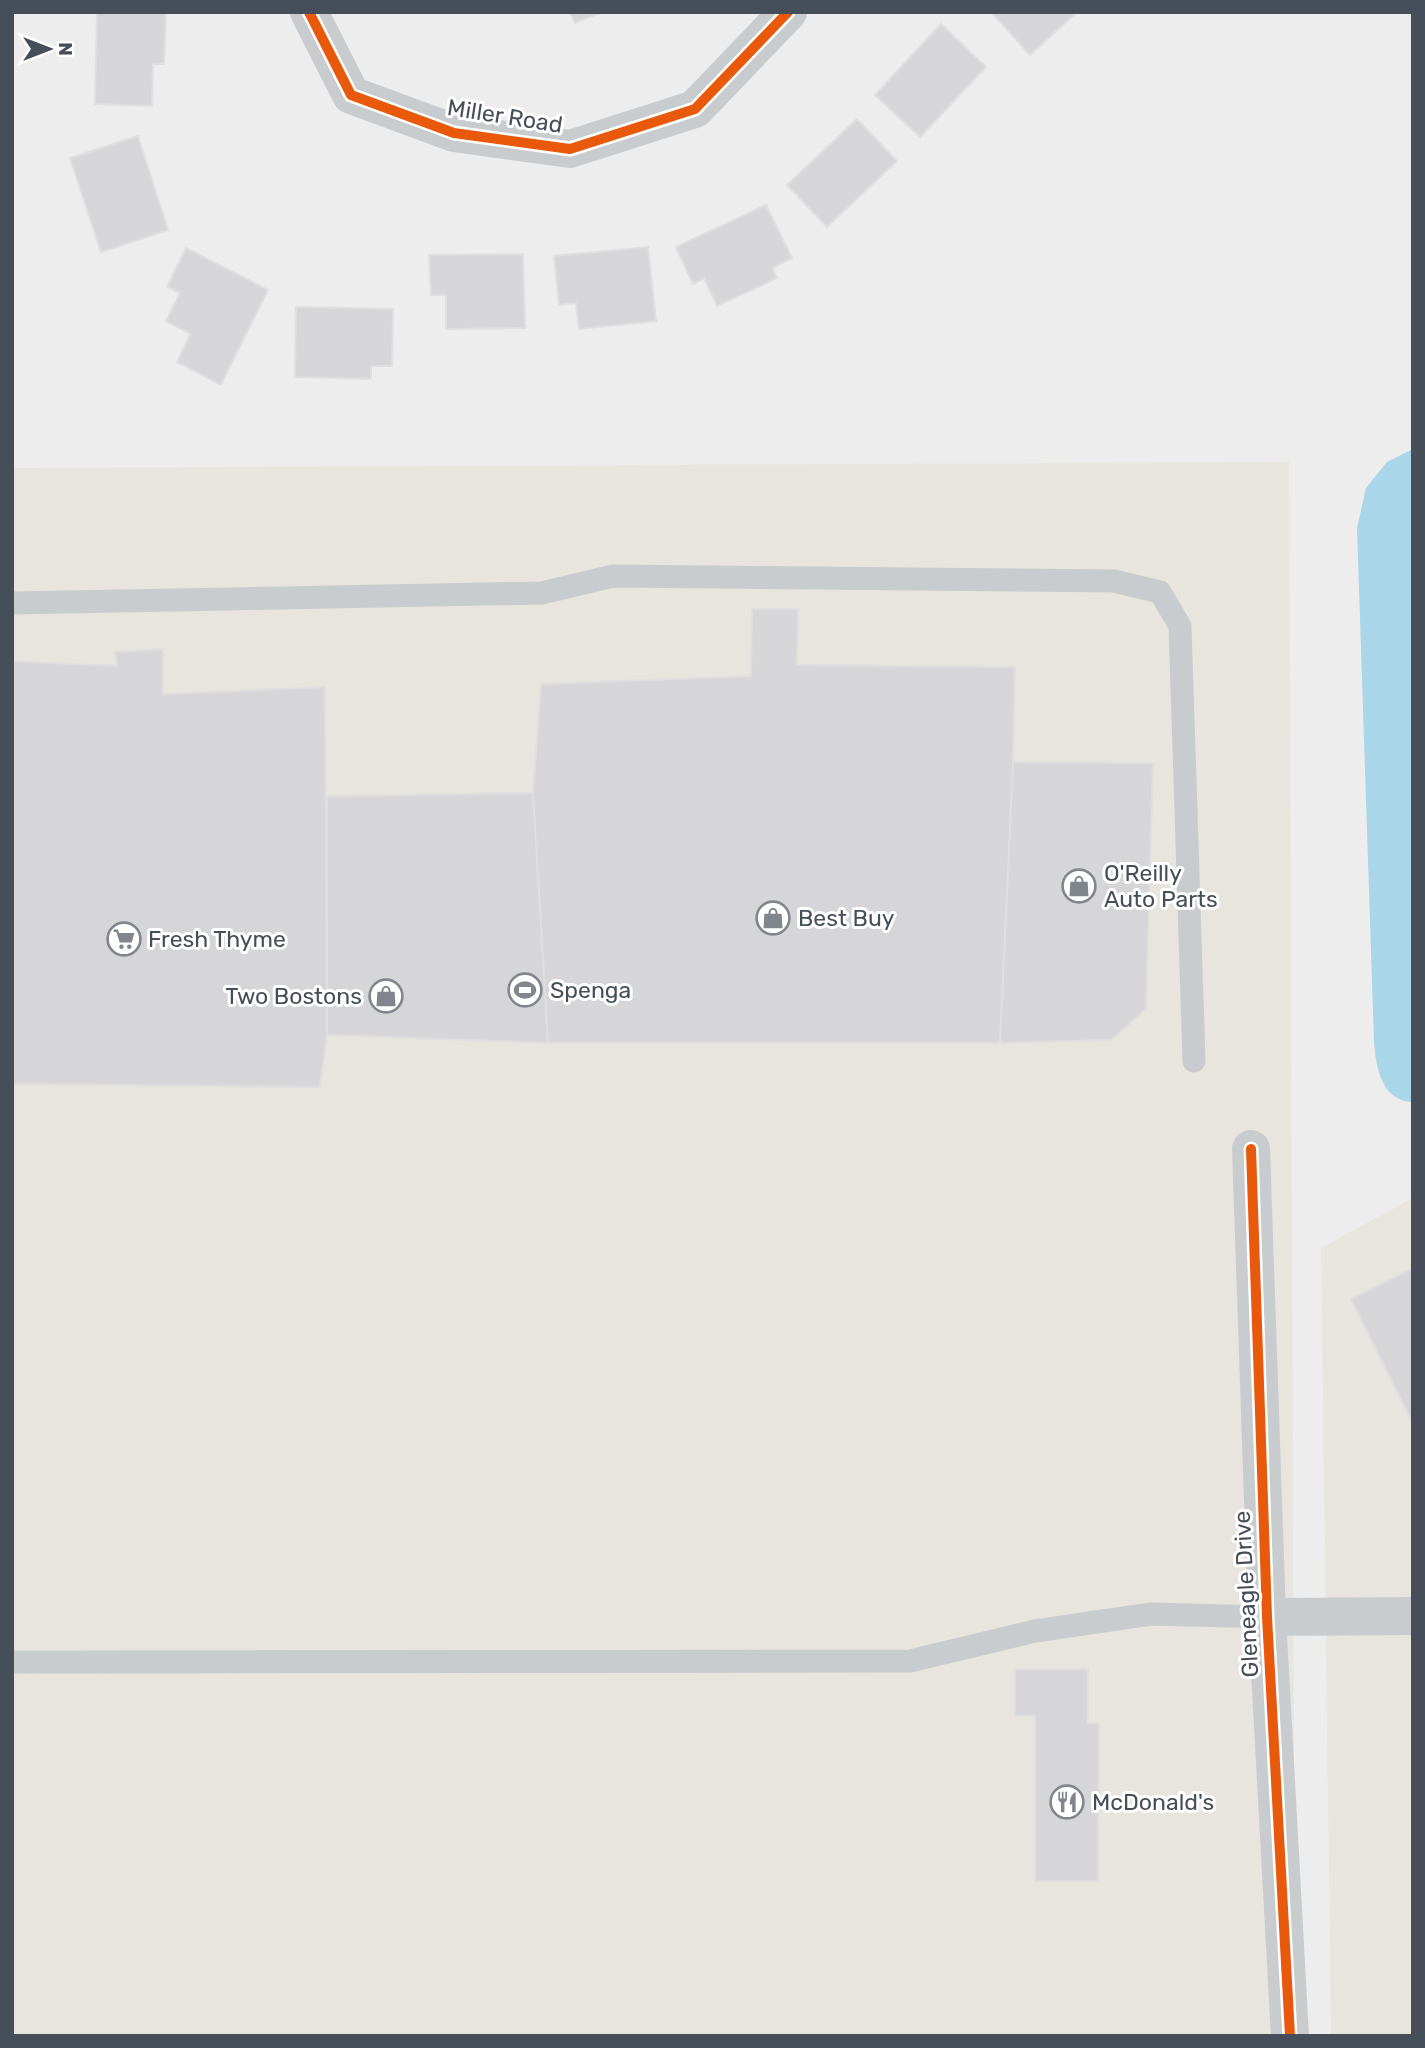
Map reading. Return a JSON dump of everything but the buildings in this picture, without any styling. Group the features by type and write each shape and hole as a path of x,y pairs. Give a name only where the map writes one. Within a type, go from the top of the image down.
{"street":[{"name":"Miller Road","path":"309,12 351,95 454,133 570,149 695,109 788,12"},
{"name":"Gleneagle Drive","path":"1251,1149 1267,1617 1290,2036"},
{"path":"1267,1617 1413,1616"}],"lane":[{"path":"12,604 542,593 613,576 1114,581 1160,592 1180,626 1194,1061"},
{"path":"12,1662 910,1661 1035,1631 1151,1614 1267,1617"}],"shaded area":[{"path":"1289,462 1295,2036 12,2036 12,468"},
{"path":"1413,1198 1413,2036 1331,2036 1321,1248"}],"water":[{"path":"1413,449 1413,1102 1394,1096 1387,1089 1379,1072 1374,1042 1357,528 1366,488 1387,462"}],"cycle path":[{"path":"309,12 351,95 454,133 570,149 695,109 788,12"},
{"path":"1251,1149 1267,1617 1290,2036"}],"place":[{"name":"O'Reilly Auto Parts","path":"1079,886"},
{"name":"Best Buy","path":"773,918"},
{"name":"Fresh Thyme","path":"124,939"},
{"name":"Spenga","path":"525,990"},
{"name":"Two Bostons","path":"386,996"},
{"name":"McDonald's","path":"1067,1802"}]}
